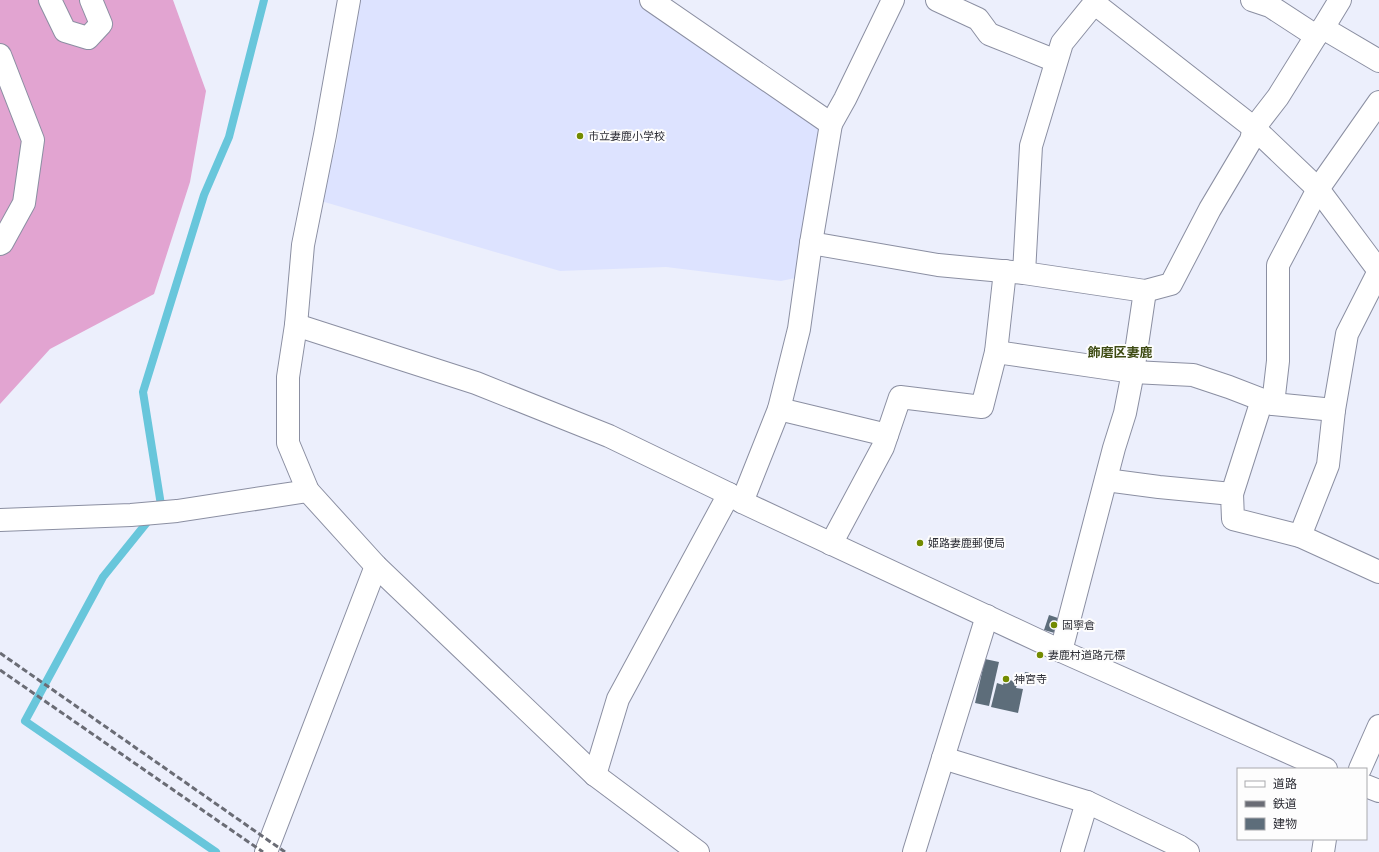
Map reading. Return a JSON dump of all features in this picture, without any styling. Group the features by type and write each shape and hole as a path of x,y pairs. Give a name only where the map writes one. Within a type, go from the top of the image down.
{"street":[{"path":"50,0 65,31 88,38 101,24 91,0"},
{"path":"349,0 325,135 303,245 296,325 288,377 288,442 308,491 376,566 595,775 698,852"},
{"path":"651,0 831,124"},
{"path":"595,775 618,699 736,498 779,409 799,329 811,243 831,124 845,99 893,0"},
{"path":"938,0 978,19 989,34 1056,62"},
{"path":"1252,0 1270,6 1379,61"},
{"path":"811,243 938,265 1014,272 1145,291 1172,284 1210,209 1251,140 1254,128 1278,97 1340,0"},
{"path":"831,544 882,447 900,397 982,407 1014,272 1031,146 1062,43 1095,2 1254,128 1318,189 1379,271 1347,334 1334,410 1328,464 1300,536"},
{"path":"0,55 33,140 24,204 2,243 0,244"},
{"path":"1379,102 1318,189 1278,265 1278,361 1267,402 1232,494 1233,518 1300,536 1379,572"},
{"path":"1061,651 1124,413 1133,372 1145,291"},
{"path":"296,325 476,383 610,436 831,544 1061,651 1324,768"},
{"path":"996,352 1133,372 1193,375 1267,402 1334,410"},
{"path":"779,409 887,435"},
{"path":"1106,480 1232,494"},
{"path":"0,520 131,515 177,511 308,491"},
{"path":"266,852 376,566"},
{"path":"914,852 987,616"},
{"path":"1360,768 1379,726"},
{"path":"943,758 1087,802 1181,850"},
{"path":"1367,786 1379,791"},
{"path":"1072,852 1087,802"},
{"path":"1323,852 1325,840"}],"shaded area":[{"path":"0,0 173,0 206,91 190,182 154,294 50,349 0,404"},
{"name":"市立妻鹿小学校","path":"358,0 645,0 822,130 800,277 781,281 666,267 560,271 321,201 337,141"}],"building":[{"name":"固寧倉","path":"1049,615 1064,620 1058,634 1044,630"},
{"path":"985,659 999,662 989,706 975,703"},
{"path":"1025,672 1032,673 1030,679 1024,678"},
{"path":"1005,679 1018,682 1016,688 1023,689 1018,713 991,707 997,683 1003,685"}],"waterway":[{"path":"216,852 25,721 103,577 161,505 143,392 204,195 229,137 264,0"}],"railway":[{"path":"0,653 285,852"},
{"path":"0,670 263,852"}],"place":[{"name":"市立妻鹿小学校","path":"580,136"},
{"name":"姫路妻鹿郵便局","path":"920,543"},
{"name":"固寧倉","path":"1054,625"},
{"name":"妻鹿村道路元標","path":"1040,655"},
{"name":"神宮寺","path":"1006,679"}],"district":[{"name":"飾磨区妻鹿","path":"1120,352"}]}
